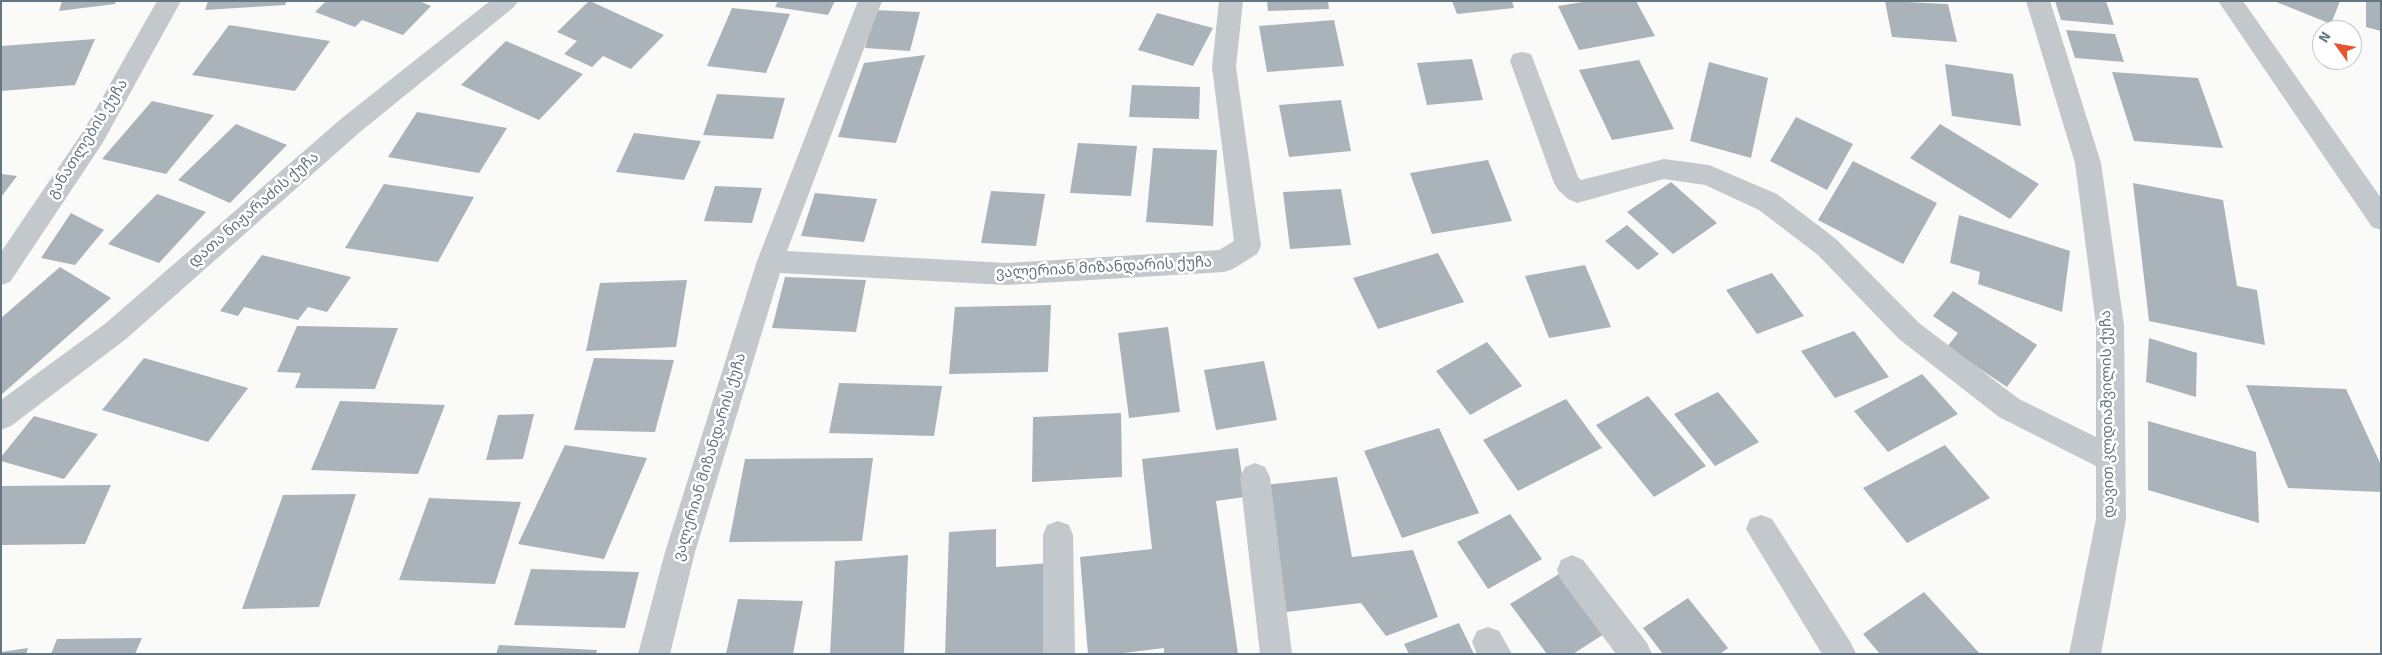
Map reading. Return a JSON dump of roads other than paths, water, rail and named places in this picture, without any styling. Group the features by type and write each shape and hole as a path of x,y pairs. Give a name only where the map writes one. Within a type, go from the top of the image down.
{"street":[{"name":"განათლების ქუჩა","path":"1,274 93,136 169,1"},
{"name":"დათა ნიჟარაძის ქუჩა","path":"1,416 116,331 351,125 506,1"},
{"name":"ვალერიან მიზანდარის ქუჩა","path":"654,654 680,552 770,261 870,1"},
{"name":"ვალერიან მიზანდარის ქუჩა","path":"770,261 1007,274 1224,261 1248,246 1224,67 1230,1"},
{"name":"დავით კლდიაშვილის ქუჩა","path":"2038,1 2088,163 2110,325 2109,458 2111,519 2085,654"},
{"path":"2230,1 2381,219"},
{"path":"1522,61 1567,183 1577,192 1664,169 1710,175 1768,202 1827,247 1909,331 2009,408 2109,458"},
{"path":"1255,477 1276,654"},
{"path":"1761,529 1840,654"},
{"path":"1058,535 1059,654"},
{"path":"1572,570 1636,654"}]}
